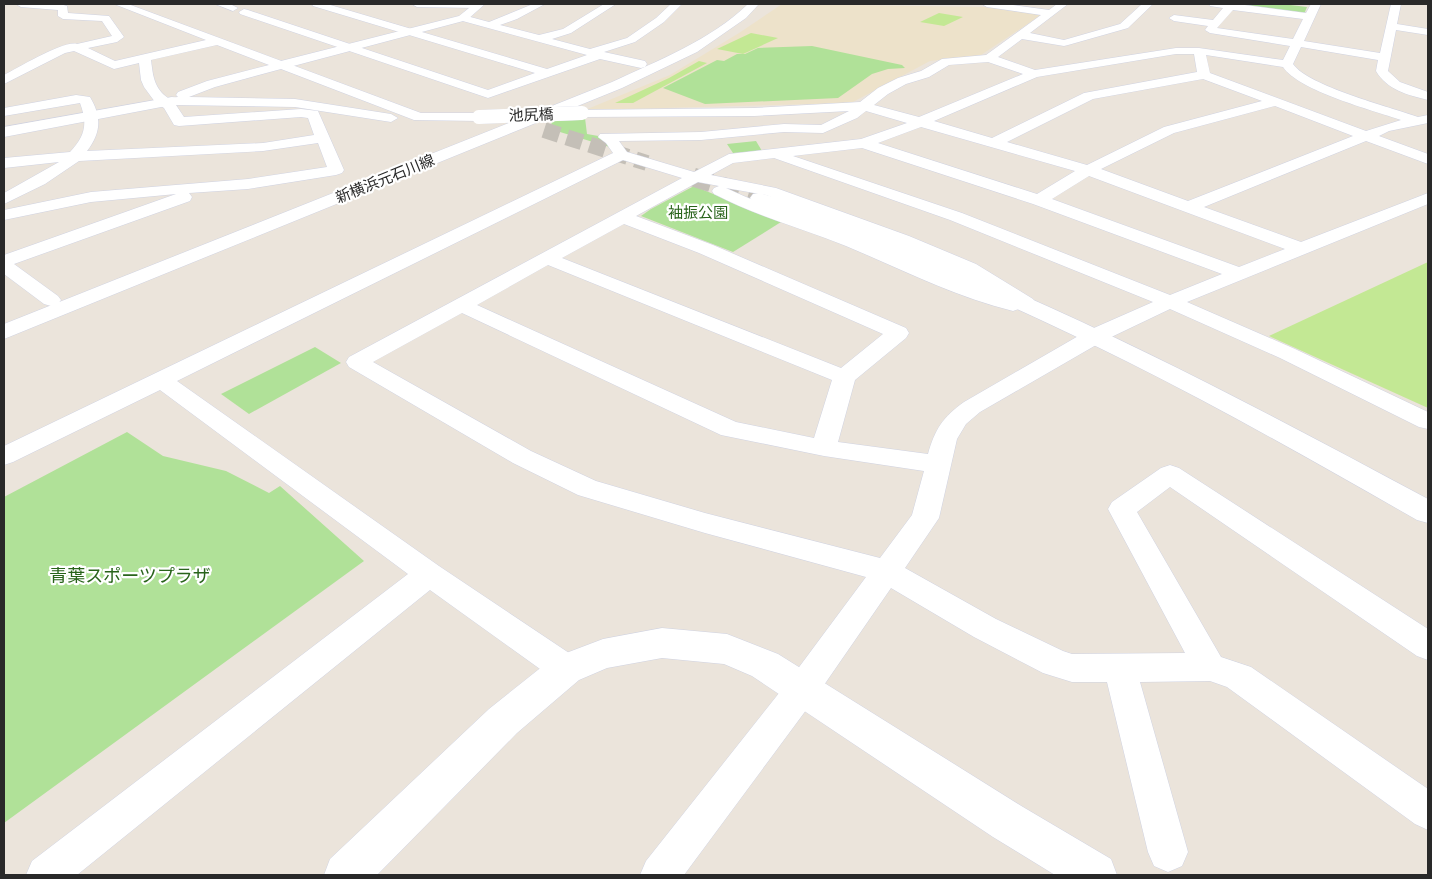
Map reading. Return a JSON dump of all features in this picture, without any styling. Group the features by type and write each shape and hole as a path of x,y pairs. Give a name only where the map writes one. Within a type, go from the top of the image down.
{"street":[{"path":"4,80 34,63 73,46 102,42 118,37 104,18 63,16 63,8 60,7 22,4"},
{"path":"119,4 418,117"},
{"path":"220,4 233,8"},
{"path":"317,4 547,73"},
{"path":"415,6 479,4"},
{"path":"4,132 174,99 221,81 464,18 479,4"},
{"path":"490,25 513,17 540,4"},
{"path":"539,39 567,31 611,4"},
{"path":"244,12 488,94 631,40 660,20 677,4"},
{"name":"新横浜元石川線","path":"4,332 617,85 693,49 742,16 754,4"},
{"path":"987,4 1050,13"},
{"path":"989,58 1063,4"},
{"path":"1020,35 1064,43 1124,26 1148,4"},
{"path":"1214,4 1310,16"},
{"path":"1287,64 1316,4"},
{"path":"1396,4 1382,71 1385,78 1395,84 1428,96"},
{"path":"1231,5 1210,30 1385,57"},
{"name":"新横浜元石川線","path":"4,319 609,79 672,48 705,27 724,9"},
{"path":"371,20 395,14"},
{"path":"1176,15 1218,21"},
{"path":"464,18 595,54 641,64"},
{"path":"1391,26 1428,32"},
{"path":"174,36 193,32"},
{"path":"73,46 114,66 218,42"},
{"path":"90,54 128,46"},
{"path":"1199,51 1204,75"},
{"path":"1424,122 1314,85 1293,73 1287,64 1199,51 1176,52 1034,74 881,138 863,143 729,159 358,362 522,457 587,488 705,523 888,572 985,628 1055,663 1072,668 1210,667 1239,677 1428,811"},
{"path":"145,58 147,80 150,87 160,99 174,99"},
{"path":"1033,308 1007,304 951,284 850,241 746,204 694,177 622,155 611,140 605,137 701,136 784,128 823,128 852,115 883,91 902,81 924,74 946,62 989,58 1034,74"},
{"path":"994,143 1089,96 1204,75 1428,160"},
{"path":"291,82 310,76"},
{"path":"221,81 247,86"},
{"path":"4,112 76,99 85,100 92,116 91,135 74,156 45,177 4,199"},
{"path":"174,99 179,122"},
{"name":"池尻橋","path":"174,99 295,103 384,118 582,113 754,112 864,106 1088,170 1302,249"},
{"path":"1039,200 1088,170 1169,130 1276,102"},
{"path":"4,215 99,196 274,181 336,170 313,114 301,113 179,122 150,152"},
{"path":"1189,208 1385,128 1424,122"},
{"path":"522,124 544,130"},
{"path":"4,163 74,156 263,147 324,138"},
{"path":"863,143 1039,200 1240,274"},
{"path":"770,154 853,179 936,208 1169,302 1241,333 1428,421"},
{"path":"4,456 622,155"},
{"path":"4,263 212,186"},
{"path":"759,198 934,264 1095,336 1200,389 1428,512"},
{"path":"660,875 803,688 925,518 944,439 956,419 972,407 1095,336 1169,302 1428,198"},
{"path":"622,217 706,249 898,333 844,377 824,448"},
{"path":"547,258 844,377"},
{"path":"4,263 51,300"},
{"path":"461,305 730,428 824,448 937,464"},
{"path":"160,379 429,574 566,669"},
{"path":"1210,667 1122,509 1170,474 1428,646"},
{"path":"46,875 429,574"},
{"path":"346,875 503,721 566,669 603,654 662,643 727,650 765,665 1000,817 1095,875"},
{"path":"1120,669 1168,852"}],"shaded area":[{"path":"782,4 986,7 1041,15 981,55 930,61 851,103 585,110 670,75"}],"green space":[{"path":"1237,4 1282,4 1307,7 1304,14"},
{"path":"939,13 963,17 944,26 920,22"},
{"path":"751,33 778,38 743,54 717,49"},
{"path":"812,46 902,65 905,68 888,69 872,74 838,98 705,104 663,88 717,60 724,61 737,54 745,54 758,48"},
{"path":"699,61 707,63 633,103 615,103 669,78"},
{"path":"553,118 585,118 587,134 604,137 613,148 550,129"},
{"path":"756,141 762,151 733,153 727,144"},
{"name":"袖振公園","path":"694,186 781,222 733,252 641,216"},
{"path":"1428,262 1428,408 1269,336"},
{"path":"315,347 341,363 249,414 221,394"},
{"name":"青葉スポーツプラザ","path":"127,432 163,456 226,471 269,493 280,486 364,561 4,823 4,497"}],"tunnel":[{"path":"544,130 647,163"},
{"path":"693,177 759,198"}]}
